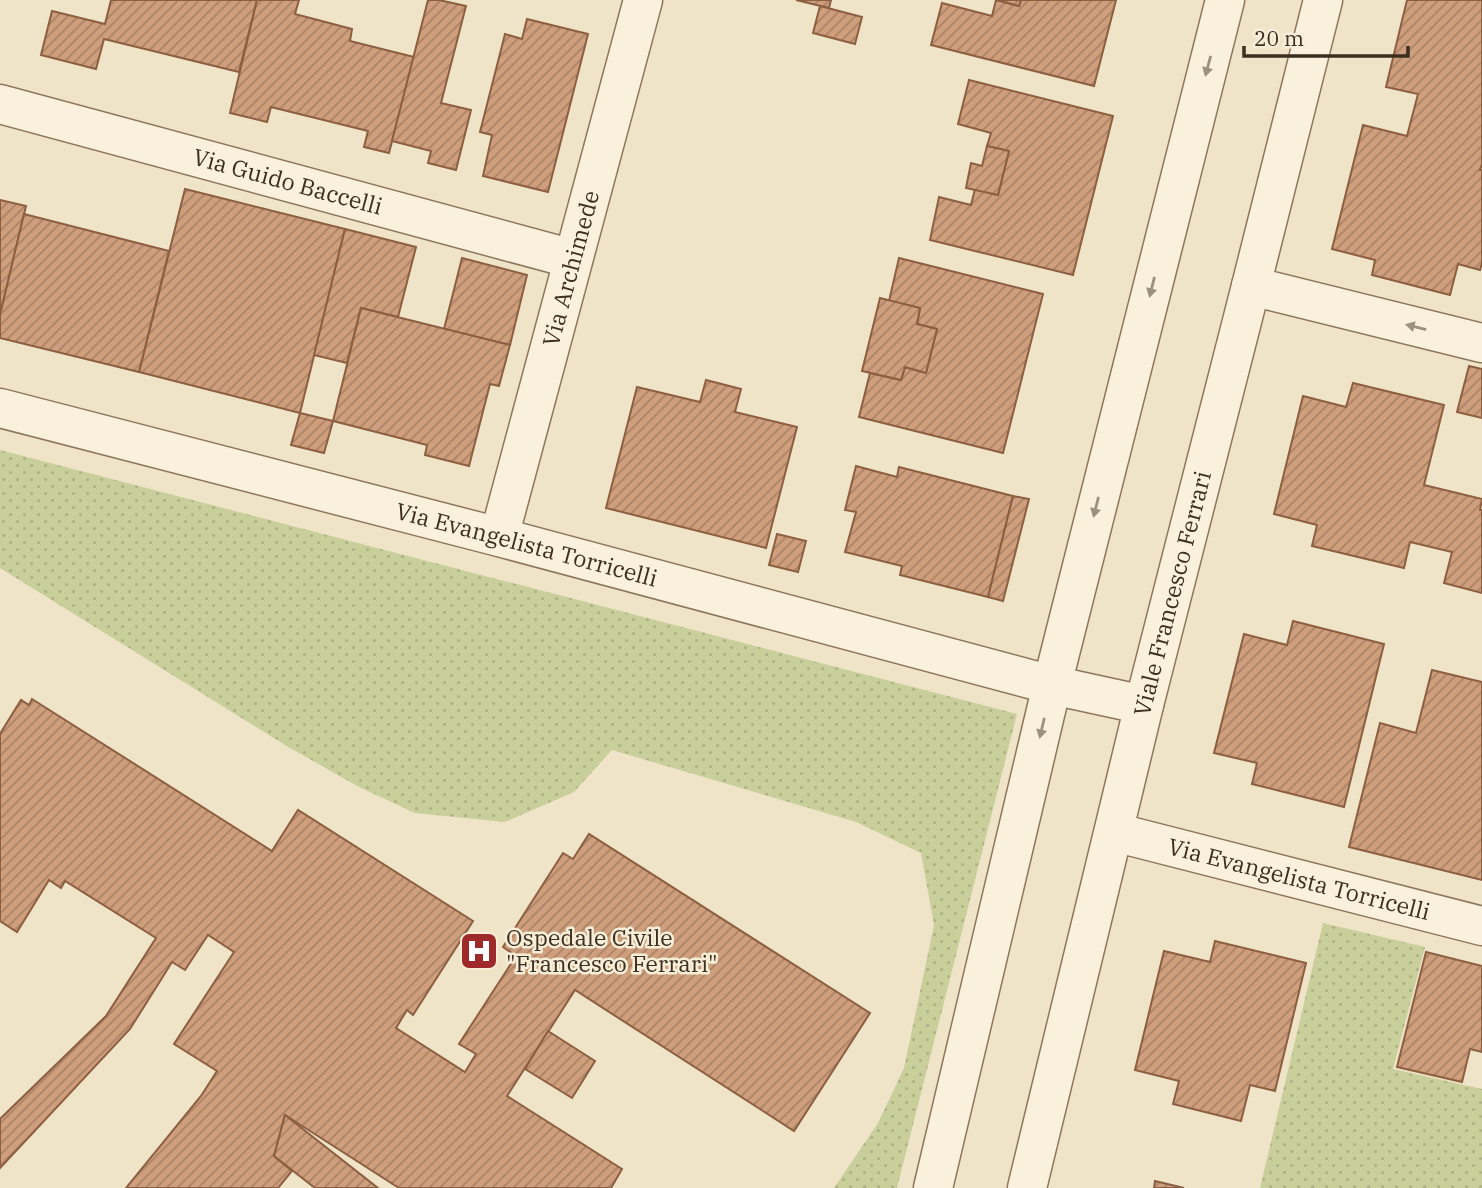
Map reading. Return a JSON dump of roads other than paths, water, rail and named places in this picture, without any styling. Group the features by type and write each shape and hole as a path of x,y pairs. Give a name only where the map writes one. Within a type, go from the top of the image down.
{"street":[{"name":"Via Archimede","path":"499,537 643,0"},
{"path":"933,1188 1052,685 1225,0"},
{"name":"Viale Francesco Ferrari","path":"1027,1188 1144,705 1323,0"},
{"name":"Via Guido Baccelli","path":"0,104 573,259"},
{"path":"1251,286 1482,343"},
{"name":"Via Evangelista Torricelli","path":"0,408 499,537 1052,685 1144,705"},
{"name":"Via Evangelista Torricelli","path":"1114,832 1482,926"}],"place":[{"name":"Ospedale Civile \"Francesco Ferrari\"","path":"479,951"}]}
